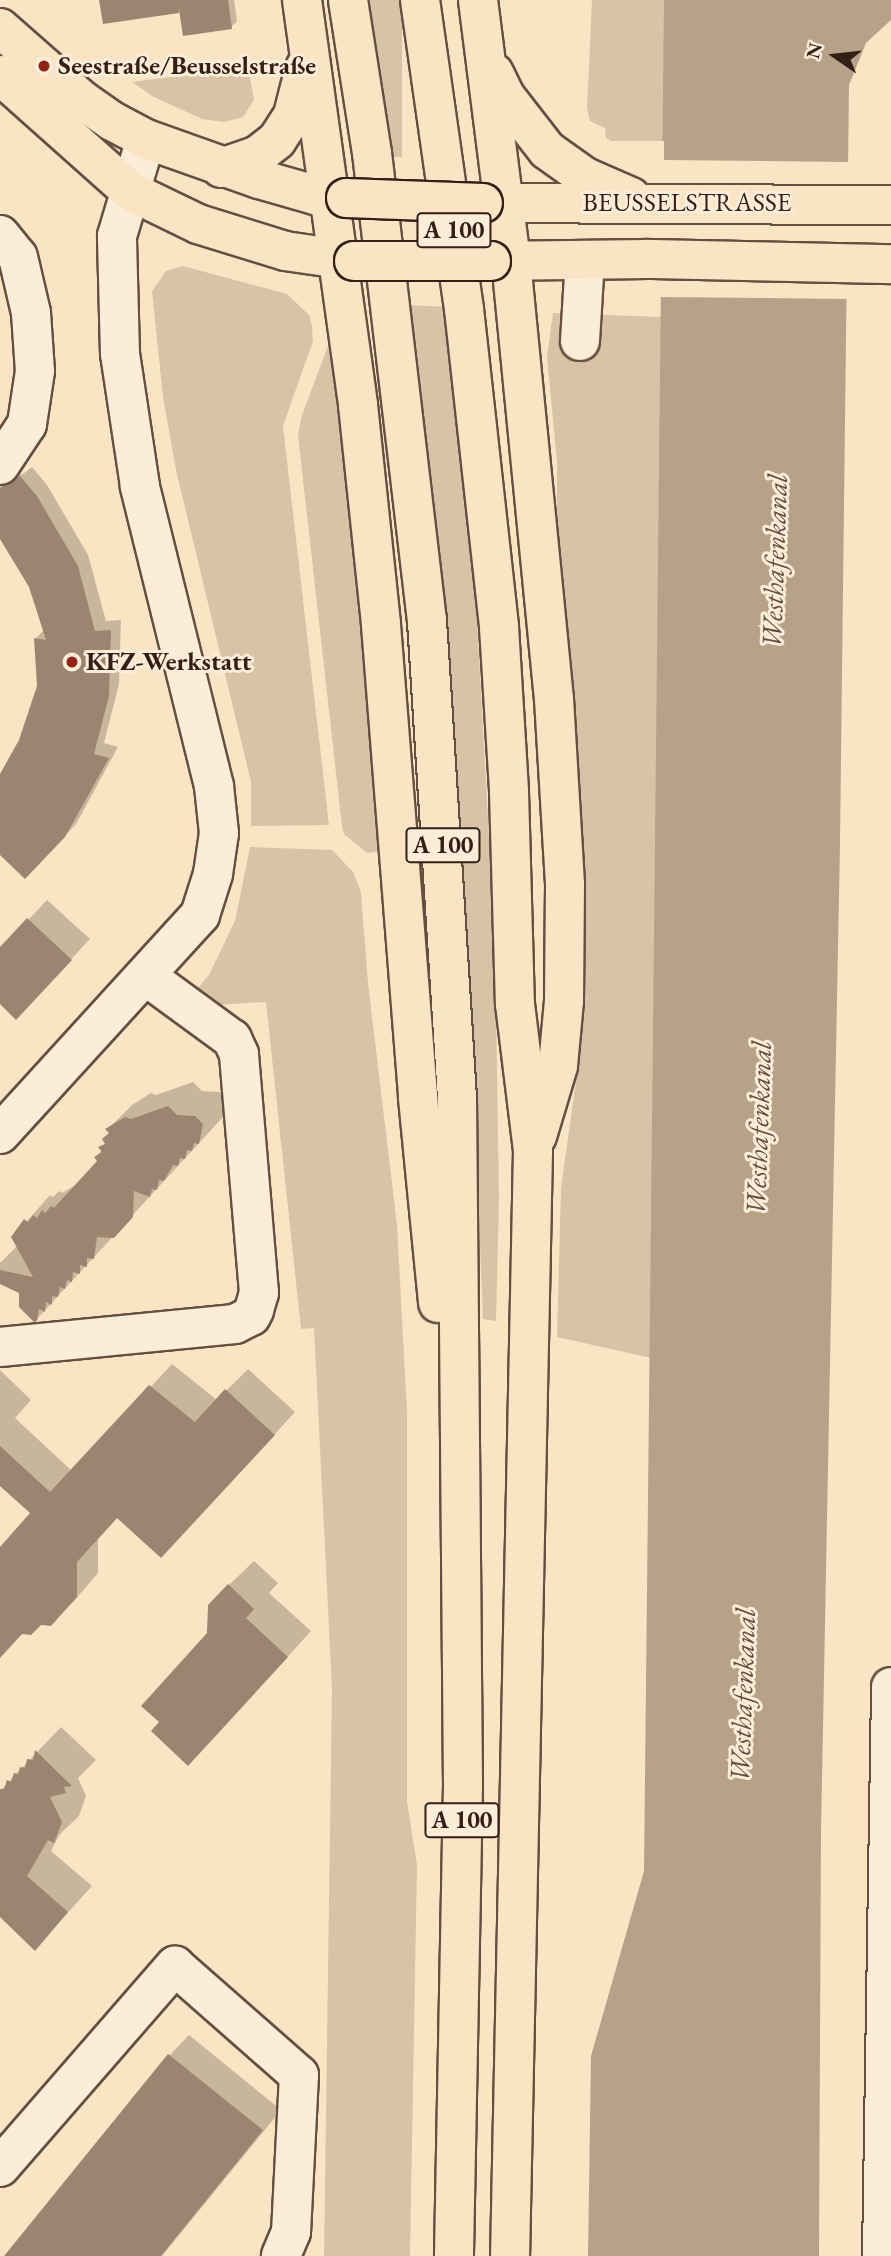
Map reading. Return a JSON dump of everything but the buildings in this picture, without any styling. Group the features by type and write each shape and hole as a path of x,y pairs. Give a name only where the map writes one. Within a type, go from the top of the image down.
{"main road":[{"path":"302,0 309,50 338,197 346,260 381,625 418,1098 440,1330 461,1384"},
{"name":"A 100","path":"348,0 372,153 427,621 457,1098 463,1785 454,2256"},
{"name":"A 100","path":"420,0 464,309 499,627 509,792 515,1004 533,1151 510,2256"},
{"path":"478,0 493,203 549,644 565,885 564,1001 558,1066 533,1151"},
{"name":"BEUSSELSTRASSE","path":"0,28 82,100 146,139 221,168 338,197 493,203 876,205"},
{"path":"483,42 499,88 528,130 547,150 585,177 610,190 649,203"},
{"path":"221,168 258,155 285,129 293,116 309,50"},
{"path":"0,75 130,191 198,224 285,251 346,260 648,259 876,263"}],"street":[{"path":"0,1134 200,915 213,874 219,833 214,786 143,498 127,415 116,309 117,236 146,139"},
{"path":"0,235 18,257 31,313 35,371 27,424 0,465"},
{"path":"580,341 585,260"},
{"path":"0,1347 235,1324 251,1316 254,1310 259,1293 239,1054 232,1039 146,976"},
{"path":"882,2256 891,1687"},
{"path":"0,2167 175,1966 299,2075 291,2232 281,2256"}],"shaded area":[{"path":"365,0 402,0 402,157 365,157"},
{"path":"592,0 664,0 664,141 611,141 606,138 605,128 590,121 587,108"},
{"path":"248,67 254,100 243,117 224,122 202,119 154,97 132,82"},
{"path":"183,266 287,294 309,315 312,326 313,341 283,426 329,825 251,826 251,782 176,470 163,397 152,291 166,271"},
{"path":"409,305 447,307 474,566 495,946 499,1198 496,1321 483,1319 473,1056 452,732 436,541"},
{"path":"553,313 662,317 651,1358 557,1337 561,1188 578,1067 581,1007 557,551 557,462 547,357"},
{"path":"331,338 334,339 359,586 380,851 367,853 344,834 342,826 298,435 302,415"},
{"path":"250,847 332,850 353,872 361,892 368,983 397,1225 407,1412 407,1802 417,1865 410,2256 324,2256 332,1689 314,1328 301,1329 266,1002 216,1005 190,997 209,975 235,921"}],"water":[{"name":"Westhafenkanal","path":"664,0 891,0 891,20 866,43 849,85 840,843 821,1831 819,2256 588,2256 591,2056 644,1871"}],"pier":[{"path":"661,141 664,141 664,160 849,162 852,154 850,299 659,297"}],"place":[{"name":"Seestraße/Beusselstraße","path":"44,66"},
{"name":"KFZ-Werkstatt","path":"72,662"}]}
